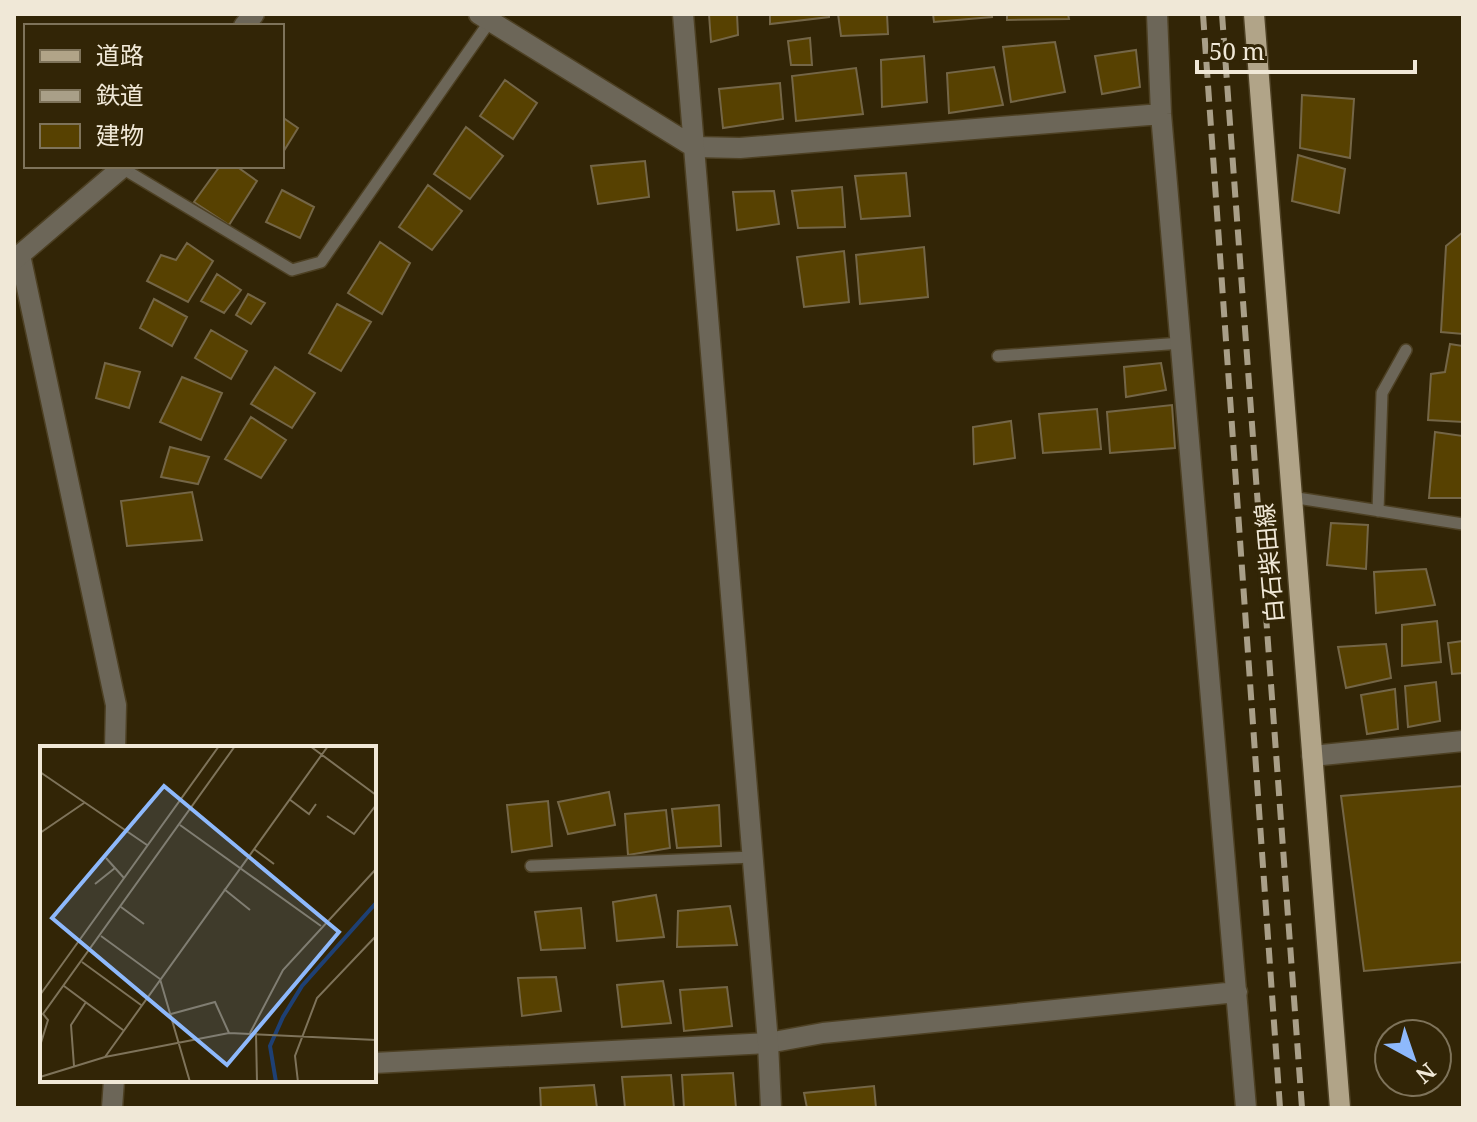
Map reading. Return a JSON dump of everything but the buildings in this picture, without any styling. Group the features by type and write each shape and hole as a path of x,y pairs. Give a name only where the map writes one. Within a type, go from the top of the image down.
{"main road":[{"name":"白石柴田線","path":"1254,14 1340,1108"}],"street":[{"path":"683,14 771,1108"},
{"path":"1157,14 1161,114 1246,1108"},
{"path":"484,17 694,147 740,148 1161,114"},
{"path":"115,746 116,705 17,258 122,168"},
{"path":"1312,756 1463,741"},
{"path":"376,1063 768,1043 823,1033 1237,992"},
{"path":"112,1108 114,1082"}],"lane":[{"path":"125,168 292,270 321,262 484,17"},
{"path":"998,356 1182,343"},
{"path":"1378,511 1382,393 1406,350"},
{"path":"1291,497 1463,524"},
{"path":"531,866 753,857"}],"railway":[{"path":"1203,14 1280,1108"},
{"path":"1222,14 1302,1108"}]}
